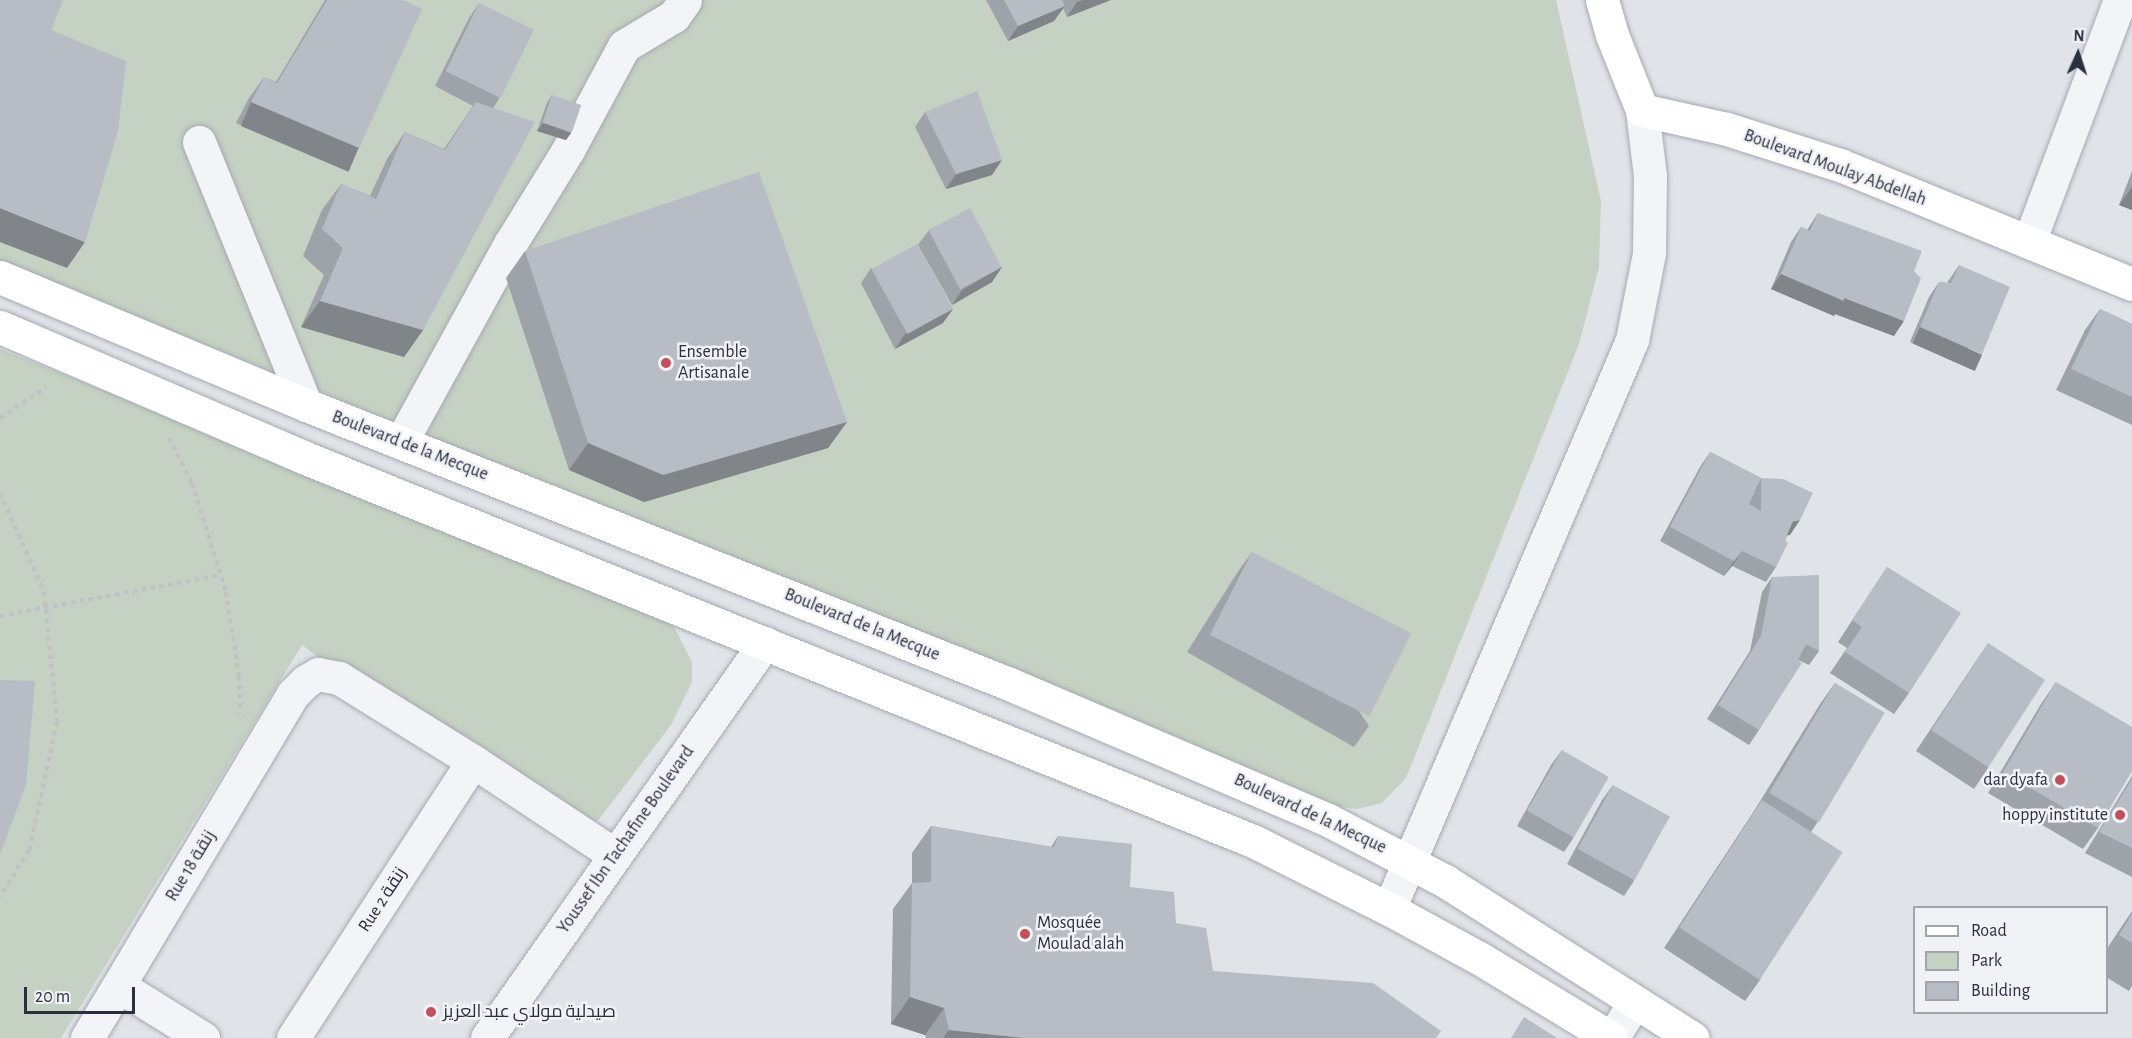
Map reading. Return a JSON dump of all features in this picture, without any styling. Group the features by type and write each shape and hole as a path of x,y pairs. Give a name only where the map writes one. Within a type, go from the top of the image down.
{"main road":[{"path":"1602,0 1612,34 1642,110"},
{"name":"Boulevard Moulay Abdellah","path":"1642,110 1727,129 1840,165 2132,284"},
{"name":"Boulevard de la Mecque","path":"0,277 306,405 1007,683 1328,819 1410,861 1692,1038"},
{"path":"0,327 303,457 1253,841 1389,909 1611,1038"},
{"path":"733,630 755,582"},
{"path":"810,661 832,613"}],"street":[{"path":"401,442 510,244 568,150 624,46 674,16 685,0"},
{"path":"2029,242 2120,0"},
{"path":"1389,909 1632,340 1649,253 1650,176 1642,110"},
{"path":"199,142 306,405"},
{"name":"Youssef Ibn Tachafine Boulevard","path":"487,1038 765,643"},
{"name":"Rue 18 زنقة","path":"87,1038 293,694 306,681 318,674 339,678 473,761 615,855"},
{"name":"Rue 2 زنقة","path":"292,1038 473,761"},
{"path":"119,986 202,1038"},
{"path":"1611,1038 1634,1003"}],"path":[{"path":"0,418 55,382"},
{"path":"167,435 192,483 226,592 239,676 240,720"},
{"path":"0,493 44,591 57,722 29,850 0,897"},
{"path":"0,616 221,575"}],"green space":[{"path":"0,0 1556,0 1601,201 1599,267 1579,344 1406,778 1382,803 1357,809 1322,805 1239,767 0,261"},
{"path":"0,349 634,602 674,627 692,662 692,682 671,725 597,822 437,746 302,645 61,1038 0,1038"}],"building":[{"path":"0,0 63,0 51,30 126,61 118,131 85,242 0,208"},
{"path":"327,0 403,0 422,9 359,148 251,102 264,77 277,83"},
{"path":"1004,0 1062,0 1065,6 1018,26"},
{"path":"479,3 534,30 501,98 446,71"},
{"path":"977,91 1002,160 956,174 925,112"},
{"path":"552,95 581,105 572,133 543,122"},
{"path":"476,102 535,122 423,330 320,301 343,248 322,229 341,184 376,199 405,132 445,150"},
{"name":"Ensemble Artisanale","path":"759,172 847,422 663,475 588,443 525,251"},
{"path":"970,208 1001,267 960,289 929,230"},
{"path":"1818,213 1922,251 1914,271 1921,278 1904,321 1844,298 1844,301 1781,274 1801,227 1810,231"},
{"path":"917,244 953,309 907,334 872,269"},
{"path":"1959,265 2010,287 1982,354 1920,327 1939,282 1951,283"},
{"path":"2100,309 2132,324 2132,397 2071,369"},
{"path":"1710,452 1761,478 1783,479 1813,493 1800,520 1793,521 1785,540 1788,543 1776,567 1742,551 1734,561 1670,527","holes":["1761,478 1761,511 1749,504"]},
{"path":"1252,552 1411,633 1369,716 1210,635"},
{"path":"1887,567 1961,613 1909,693 1845,652 1862,627 1852,620"},
{"path":"1819,575 1819,651 1806,644 1798,660 1802,663 1759,730 1718,705 1761,636 1772,577"},
{"path":"1988,643 2045,680 1988,767 1931,730"},
{"path":"0,680 35,681 26,785 0,854"},
{"name":"dar dyafa","path":"2056,682 2132,727 2132,771 2098,828 2003,772"},
{"path":"1835,683 1885,713 1819,823 1769,793"},
{"path":"1562,750 1609,777 1574,838 1527,811"},
{"path":"2132,779 2132,848 2099,832"},
{"path":"1613,785 1670,817 1634,880 1578,849"},
{"path":"1762,800 1843,852 1760,980 1679,927"},
{"name":"Mosquée Moulad alah","path":"931,826 1054,847 1058,836 1132,844 1130,887 1174,892 1176,923 1206,928 1213,971 1373,983 1441,1031 1436,1038 1024,1038 949,1030 944,1008 910,997 912,883 931,882"},
{"path":"2132,914 2132,943 2119,935"},
{"path":"1524,1017 1557,1038 1511,1038"}],"place":[{"name":"Ensemble Artisanale","path":"666,363"},
{"name":"dar dyafa","path":"2060,780"},
{"name":"hoppy institute","path":"2120,815"},
{"name":"Mosquée Moulad alah","path":"1025,934"},
{"name":"صيدلية مولاي عبد العزيز","path":"431,1012"}]}
